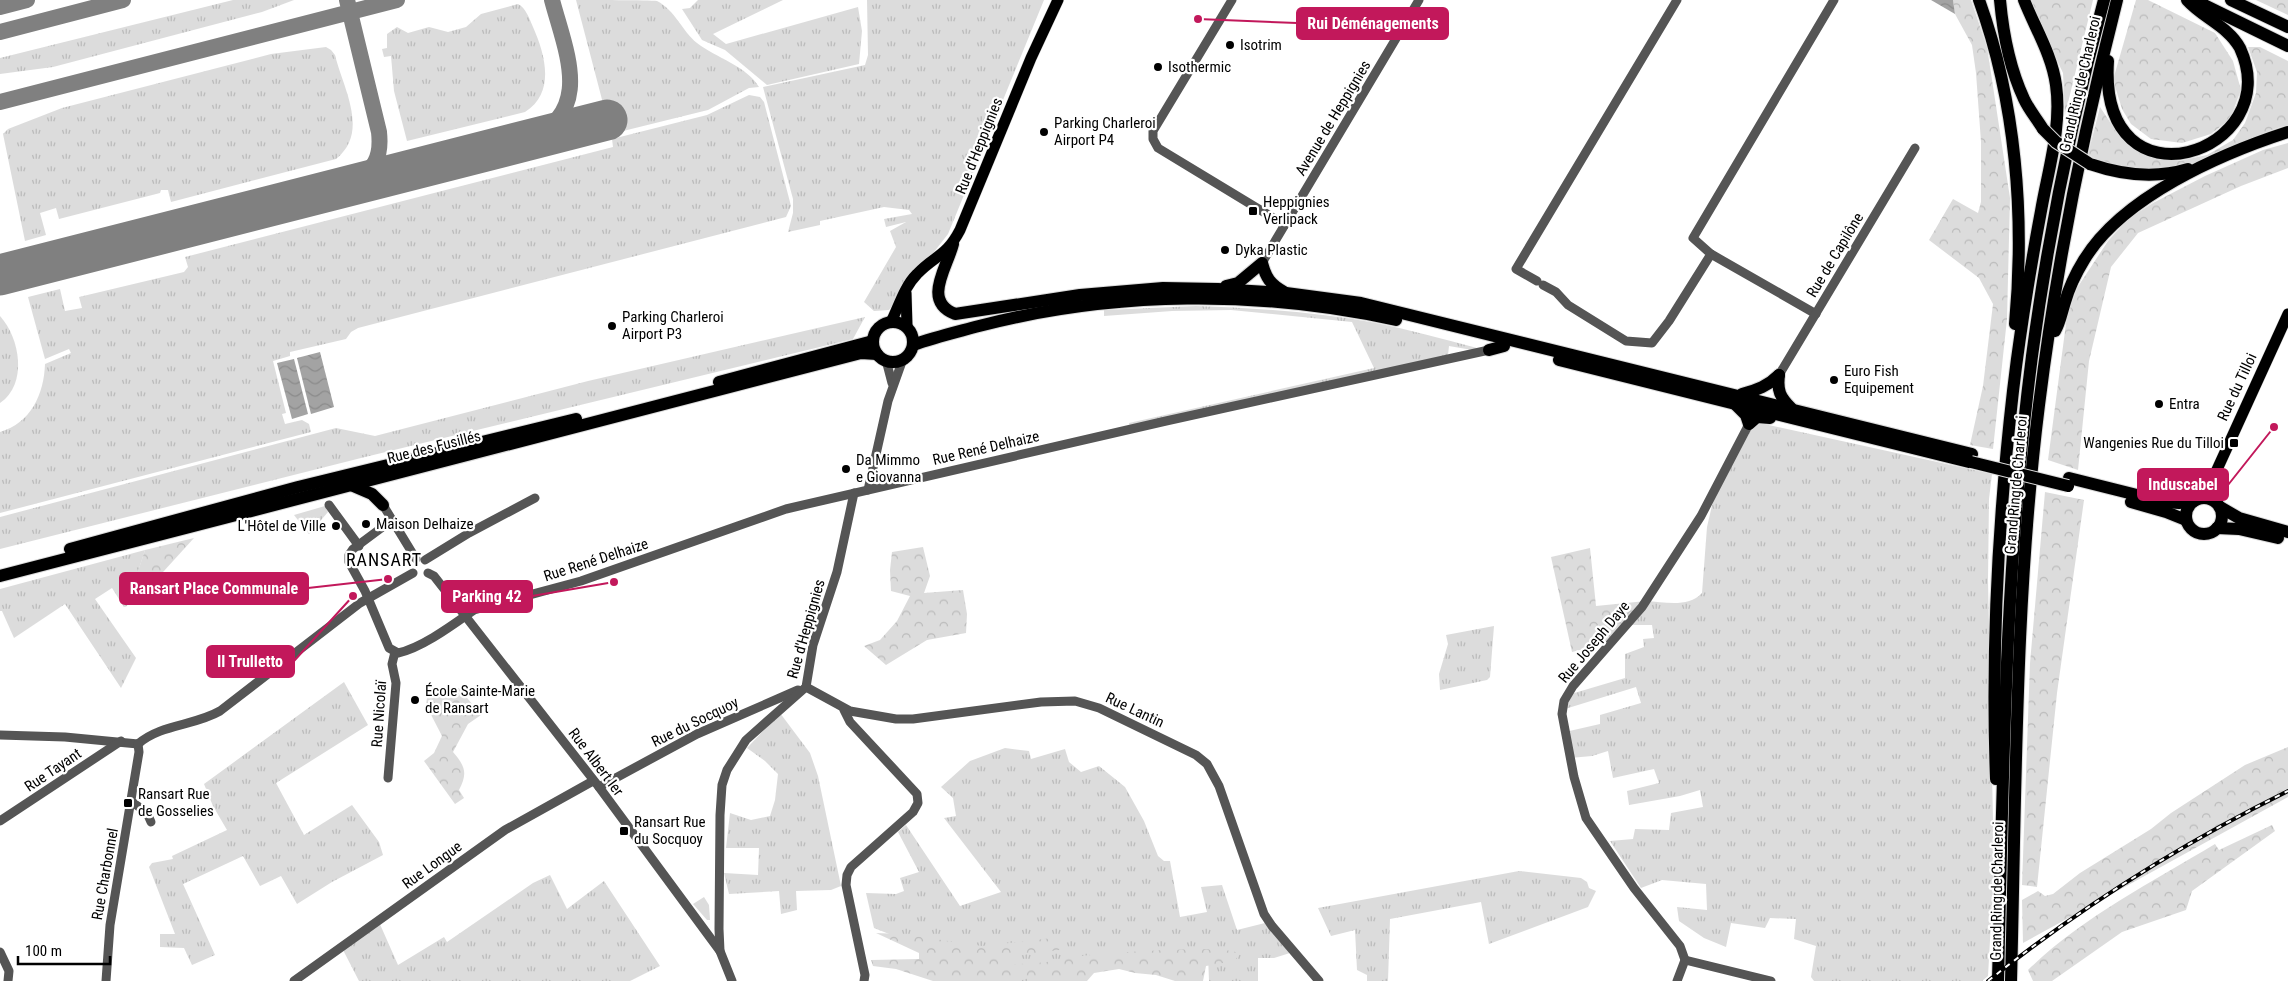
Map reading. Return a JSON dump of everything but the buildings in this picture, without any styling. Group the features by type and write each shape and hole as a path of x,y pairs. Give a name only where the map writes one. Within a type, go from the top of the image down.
{"highway":[{"path":"1979,0 2002,80 2014,159 2019,230 2017,298 2013,345 2015,374"},
{"path":"2000,0 2007,44 2016,80 2025,101 2043,129 2056,142 2090,164 2109,171 2145,175 2176,173 2210,164"},
{"path":"2002,808 1996,788 1993,695 1994,613 2006,456 2015,374 2032,258 2053,150 2058,102 2050,62 2024,0"},
{"name":"Grand Ring de Charleroi","path":"1998,981 2002,808 2013,554 2032,354 2058,200 2076,114 2104,0"},
{"name":"Grand Ring de Charleroi","path":"2011,981 2018,701 2024,586 2038,415 2068,213 2117,0"},
{"path":"2107,37 2108,99 2114,116 2124,130 2142,145 2164,153 2187,154 2207,148 2228,133 2241,116 2248,99 2249,74 2243,54 2232,37 2194,8 2187,0"},
{"path":"2194,0 2288,46"},
{"path":"2231,0 2288,27"},
{"path":"2048,342 2057,328 2066,296 2084,260 2113,223 2151,195 2210,164 2288,132"},
{"path":"953,244 937,288 940,305 944,309 957,314 1105,292 1163,288 1286,293 1362,303 1737,400 2069,482 2165,502 2179,503 2208,498 2239,518 2288,532"},
{"path":"1218,289 1238,283 1262,263 1266,278 1271,285 1286,293"},
{"path":"911,335 911,351 903,359 896,362 879,352 877,331 882,325 891,322 911,335 932,338 1044,311 1103,302 1166,299 1240,300 1361,312 1737,400 1760,389 1779,376"},
{"path":"911,335 967,321 1007,306"},
{"path":"1489,350 1504,346"},
{"name":"Rue des Fusillés","path":"0,576 861,353 879,352"},
{"name":"Rue des Fusillés","path":"0,567 308,485 577,418 879,352"},
{"path":"1779,376 1777,387 1789,413"},
{"path":"1737,400 1749,424 1757,417 1789,413"},
{"path":"383,505 381,492 388,476"},
{"path":"2069,482 2166,512 2186,520 2196,532 2207,534 2217,528 2222,518 2219,505"},
{"path":"351,485 372,494 383,505"},
{"path":"2186,520 2187,509 2196,500"},
{"path":"2217,528 2238,529 2288,541"}],"main road":[{"name":"Rue d'Heppignies","path":"891,322 907,288 918,272 943,254 953,244 1031,58 1058,0"},
{"path":"907,288 911,335"},
{"name":"Rue du Tilloi","path":"2196,500 2215,474 2288,314"},
{"name":"Rue du Tilloi","path":"2215,474 2214,489 2219,505"}],"street":[{"path":"1232,0 1154,131 1153,139 1158,148 1285,225"},
{"name":"Avenue de Heppignies","path":"1262,263 1419,0"},
{"path":"1677,0 1516,269 1556,292 1568,305 1626,341 1652,343 1669,321 1711,254"},
{"path":"1816,314 1711,254 1693,238 1834,0"},
{"name":"Rue de Capilône","path":"1779,376 1915,148"},
{"name":"Rue René Delhaize","path":"466,615 474,610 622,568 768,514 1376,374 1489,350"},
{"path":"879,352 893,386"},
{"path":"868,490 893,386 903,359"},
{"name":"Rue Joseph Daye","path":"1685,960 1680,946 1634,888 1586,818 1574,777 1562,714 1564,701 1573,686 1642,606 1702,516 1749,424"},
{"name":"Rue d'Heppignies","path":"720,951 718,916 720,801 725,778 735,754 750,734 806,687 813,646 837,572 854,493"},
{"path":"413,573 411,564 535,498"},
{"path":"328,505 359,546"},
{"path":"0,735 121,741 138,744 155,732 205,718 220,711 367,598 413,573 421,576 428,572 429,566 420,560 383,505"},
{"path":"392,520 349,555 349,562 387,644 395,652 412,648 466,615"},
{"name":"Rue Albert Ier","path":"428,572 434,576 466,615 596,784 720,951"},
{"name":"Rue Nicolaï","path":"388,778 396,683 392,664 395,652"},
{"name":"Rue Lantin","path":"806,687 844,710 913,719 1041,702 1075,701 1099,708 1196,755 1207,764 1219,786 1264,914 1319,981"},
{"name":"Rue du Socquoy","path":"596,784 696,734 806,687"},
{"path":"844,710 850,722 917,794 918,803 913,812 851,867 847,875 846,885 865,975 864,981"},
{"name":"Rue Tayant","path":"0,821 121,741"},
{"name":"Rue Charbonnel","path":"106,981 110,925 139,752 138,744"},
{"name":"Rue Longue","path":"294,981 499,834 596,784"},
{"path":"131,801 147,813 151,822"},
{"path":"720,951 732,981"},
{"path":"0,952 9,971 8,981"},
{"path":"1677,981 1685,960 1771,981"}],"green space":[{"path":"233,0 294,0 262,12 53,67 0,74 0,58"},
{"path":"576,0 657,1 674,15 697,43 747,73 759,87 749,88 708,110 611,134"},
{"path":"698,0 783,0 713,34 726,44 858,7 862,31 859,64 767,85 725,50 702,40 682,9 690,8"},
{"path":"867,0 1044,0 948,234 889,310 874,311 864,302 896,247 890,231 906,222 886,227 884,219 912,214 909,210 884,207 820,221 820,225 788,232 793,213 793,199 763,87 865,65 868,55"},
{"path":"1953,0 1971,0 1987,47 2010,198 2007,319 1993,449 1970,445 1983,386 1993,304 1979,278 1929,240 1953,199 1978,213 1981,202 1981,142 1976,73 1972,45 1955,14"},
{"path":"2031,0 2093,0 2065,115 2063,73 2034,12"},
{"path":"2136,0 2148,0 2215,33 2233,61 2241,90 2230,119 2211,134 2182,143 2151,139 2131,124 2122,109 2113,80"},
{"path":"2256,0 2288,0 2288,15"},
{"path":"518,4 529,17 544,61 544,84 535,104 525,112 407,141 394,91 391,56 384,57 382,49 387,48 387,34 397,27 408,33 429,27 448,32 466,27 481,14"},
{"path":"326,47 335,55 348,95 353,123 351,136 346,148 336,159 171,202 168,190 161,190 160,193 59,219 56,208 40,213 46,235 25,241 3,134 8,129 62,108 271,54"},
{"path":"2248,47 2260,47 2288,61 2288,125 2272,130 2208,159 2175,170 2146,171 2102,162 2088,154 2100,107 2112,125 2132,147 2160,158 2179,161 2207,155 2233,140 2245,123 2256,93 2257,72"},
{"path":"749,95 760,97 764,102 791,206 786,217 358,328 351,332 346,339 290,352 290,356 273,361 286,413 282,414 285,424 302,420 309,424 311,432 0,513 0,432 20,422 34,406 42,386 45,364 71,353 69,349 45,359 28,297 60,289 65,311 82,308 79,297 184,272 188,267 185,257 613,147 612,139 707,115"},
{"path":"2288,143 2288,168 2241,186 2138,233 2111,267 2089,361 2078,470 2048,460 2067,316 2077,288 2108,241 2128,219 2153,203 2205,176 2263,150"},
{"path":"1196,306 1286,311 1354,319 1477,348 1472,350 1449,346 1448,355 1130,427 1129,423 1374,368 1352,322 1231,310 1172,311 1104,316 1104,310"},
{"path":"0,316 7,325 16,348 18,373 9,395 0,403"},
{"path":"865,317 853,339 365,457 0,549 0,517 336,428 375,436 588,381"},
{"path":"1755,422 1992,474 1989,499 1988,580 1994,869 1988,976 1982,981 1814,981 1811,977 1816,946 1794,939 1796,919 1770,918 1765,928 1731,923 1726,947 1704,938 1679,921 1677,907 1707,910 1706,884 1662,880 1641,888 1610,841 1633,839 1635,829 1669,830 1671,813 1703,807 1700,790 1680,796 1629,805 1627,791 1659,783 1654,769 1613,778 1608,751 1592,756 1570,758 1565,732 1600,724 1600,715 1641,703 1636,687 1565,709 1571,694 1625,678 1625,654 1644,647 1643,639 1654,638 1652,625 1631,625 1646,601 1676,603 1690,601 1702,593 1707,527 1713,501"},
{"path":"2045,492 2084,500 2057,693 2037,887 2022,885 2030,663"},
{"path":"325,506 328,512 309,534 294,515"},
{"path":"194,538 153,583 130,595 145,550"},
{"path":"923,547 930,576 924,593 963,590 967,614 966,633 927,640 886,665 864,646 880,640 897,621 910,596 891,591 890,570 892,552"},
{"path":"1590,548 1596,606 1646,601 1611,642 1572,652 1551,557"},
{"path":"145,550 127,606 124,607 112,588 95,599 136,658 121,688 65,604 14,638 2,611 0,611 0,589"},
{"path":"1494,626 1490,677 1487,680 1440,690 1439,674 1448,644 1446,635"},
{"path":"344,682 368,725 276,783 304,835 352,805 379,842 383,855 332,882 297,904 281,876 260,886 243,856 183,884 215,955 192,965 184,948 160,947 160,934 175,934 149,867 152,863 173,859 172,856 227,830 213,806 204,784"},
{"path":"447,687 459,688 481,715 468,724 453,752 464,770 464,779 459,790 464,798 455,804 424,761 434,753 442,736 426,705 428,691"},
{"path":"780,713 810,753 818,776 841,886 831,890 796,891 797,910 781,914 779,891 729,894 724,873 758,875 759,848 726,848 730,813 751,820 770,816 775,800 778,774 765,761 747,748"},
{"path":"2288,747 2288,797 2023,943 2022,900 2038,891 2045,896 2053,894 2080,873 2151,829 2171,813 2245,765"},
{"path":"1005,748 1029,751 1031,759 1065,749 1069,762 1081,772 1099,766 1125,787 1144,821 1158,856 1164,861 1170,861 1180,917 1207,912 1201,887 1222,885 1237,930 1265,923 1290,953 1274,958 1258,958 1258,981 1209,981 1208,955 1066,965 1067,981 951,981 952,959 874,928 866,893 896,894 904,891 900,878 919,872 898,832 906,825 960,906 1001,892 944,818 956,816 953,798 941,787 970,761"},
{"path":"2272,825 2275,831 2192,891 2186,910 2122,932 2052,981 2033,981 2028,970 2049,951 2094,917 2215,844 2219,850"},
{"path":"1519,871 1581,878 1587,882 1589,888 1596,891 1588,907 1489,944 1481,902 1390,919 1388,981 1367,981 1367,975 1357,970 1355,930 1331,936 1318,908"},
{"path":"550,875 567,909 604,881 660,966 630,981 359,981 342,948 379,922 398,965 444,937 447,942 533,883"},
{"path":"704,897 709,905 710,920 707,920 693,904"},
{"path":"876,933 901,934 982,946 1061,937 1063,944 1059,950 1008,957 1001,964 1036,963 1085,956 1169,950 1214,950 1231,951 1240,954 1234,961 1206,966 1203,981 1175,981 1156,975 1119,969 1094,973 1087,981 1029,981 1029,978 1014,981 933,981 896,969 873,966 871,960 919,959 919,953"}],"water":[{"path":"1931,0 1953,0 1955,14"},
{"path":"320,352 334,407 311,414 297,358"},
{"path":"294,359 308,414 292,419 277,363"}],"taxiway":[{"path":"0,7 27,0"},
{"path":"0,32 123,0"},
{"path":"347,0 380,142 375,162 353,184"},
{"path":"0,102 397,0"},
{"path":"526,140 548,128 561,114 568,98 570,80 568,60 552,0"}],"runway":[{"path":"0,275 607,120"}],"railway":[{"path":"1988,981 2059,928 2133,878 2248,811 2288,791"}],"place":[{"name":"Rui Déménagements","path":"1198,19"},
{"name":"Isotrim","path":"1230,45"},
{"name":"Isothermic","path":"1158,67"},
{"name":"Parking Charleroi Airport P4","path":"1044,132"},
{"name":"Heppignies Verlipack","path":"1253,211"},
{"name":"Dyka Plastic","path":"1225,250"},
{"name":"Parking Charleroi Airport P3","path":"612,326"},
{"name":"Euro Fish Equipement","path":"1834,380"},
{"name":"Entra","path":"2159,404"},
{"name":"Induscabel","path":"2274,427"},
{"name":"Wangenies Rue du Tilloi","path":"2234,443"},
{"name":"Da Mimmo e Giovanna","path":"846,469"},
{"name":"Maison Delhaize","path":"366,524"},
{"name":"L'Hôtel de Ville","path":"336,526"},
{"name":"Ransart Place Communale","path":"388,579"},
{"name":"Parking 42","path":"614,582"},
{"name":"Il Trulletto","path":"353,596"},
{"name":"École Sainte-Marie de Ransart","path":"415,700"},
{"name":"Ransart Rue de Gosselies","path":"128,803"},
{"name":"Ransart Rue du Socquoy","path":"624,831"}],"district":[{"name":"RANSART","path":"384,559"}]}
